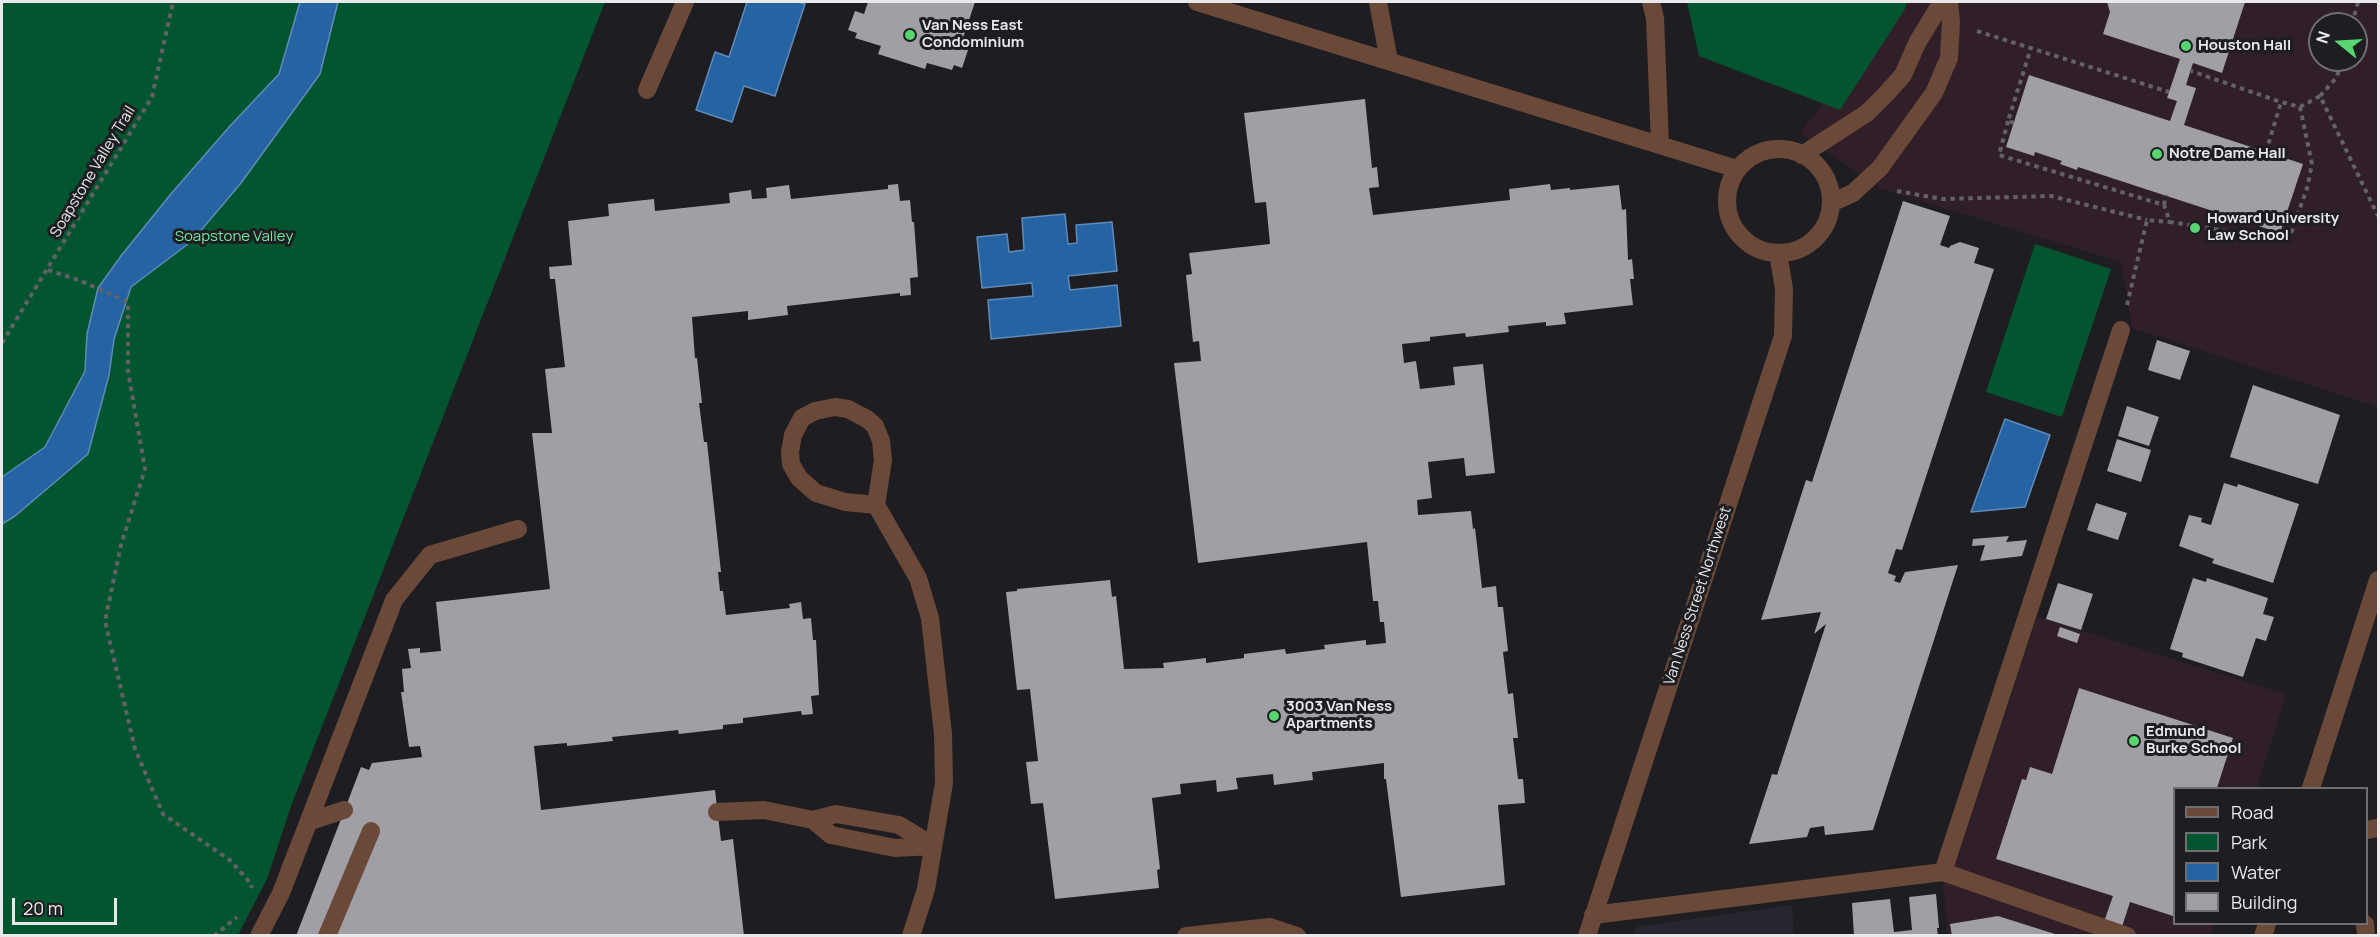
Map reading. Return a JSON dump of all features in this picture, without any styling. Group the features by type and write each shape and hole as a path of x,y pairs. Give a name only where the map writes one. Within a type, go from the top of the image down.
{"street":[{"path":"647,90 685,2"},
{"path":"1197,2 1737,170"},
{"path":"1378,2 1389,61"},
{"path":"1651,2 1655,18 1660,146"},
{"path":"1802,155 1867,113 1892,88 1903,75 1917,43 1942,2"},
{"path":"1831,203 1853,193 1880,168 1934,93 1948,58 1951,22 1949,2"},
{"path":"1767,150 1785,150 1802,155 1814,163 1823,174 1829,188 1831,203 1827,219 1814,238 1794,251 1778,253 1762,250 1748,243 1736,231 1729,217 1727,200 1730,184 1737,170 1750,158 1767,150"},
{"name":"Van Ness Street Northwest","path":"1587,936 1783,336 1784,290 1778,253"},
{"path":"1943,872 2121,330"},
{"path":"876,505 845,502 816,493 799,478 791,464 790,452 793,435 802,418 815,411 835,407 848,409 875,426 881,441 883,460 876,505 918,578 930,618 944,748 944,783 926,889 911,936"},
{"path":"261,933 282,893 394,600 430,555 518,529"},
{"path":"2312,787 2379,580"},
{"path":"310,821 344,810"},
{"path":"717,812 764,810 813,820 836,814 899,825 933,846"},
{"path":"327,936 371,831"},
{"path":"1593,915 1943,872 2127,936"},
{"path":"1186,936 1270,927 1297,936"}],"path":[{"name":"Soapstone Valley Trail","path":"2,343 152,97 173,2"},
{"path":"1970,29 2169,92"},
{"path":"2031,48 1999,155 2164,205"},
{"path":"2191,71 2300,107 2320,96 2337,77 2338,72"},
{"path":"2320,96 2379,216"},
{"path":"2266,152 2281,102"},
{"path":"1890,189 1942,199 2051,196 2147,220 2284,240 2292,231 2307,188 2312,164 2300,107"},
{"path":"2008,121 2014,123"},
{"path":"2166,195 2164,205 2170,222"},
{"path":"2121,330 2147,220"},
{"path":"48,270 81,281 128,302 128,371 145,469 121,545 105,621 135,748 163,814 231,861 252,885 248,895"},
{"path":"214,936 239,915 261,933"}],"shaded area":[{"name":"Howard University Law School","path":"1871,2 2378,2 2378,407 2132,328 2121,262 1881,189 1800,133 1845,76"},
{"name":"Edmund Burke School","path":"2037,617 2286,694 2257,787 2173,787 2173,925 2214,925 2210,935 1948,935 1943,885 1960,851"},
{"path":"1792,905 1794,935 1633,935 1636,927"}],"green space":[{"name":"Soapstone Valley","path":"2,2 605,2 291,806 267,879 238,935 2,936"},
{"path":"1687,2 1907,2 1905,9 1840,110 1699,56"},
{"path":"2035,244 2111,269 2062,417 1986,392"}],"water":[{"path":"300,2 338,2 320,74 241,183 192,241 131,287 114,339 109,375 88,454 15,516 2,524 2,477 45,447 85,371 87,334 98,288 170,195 279,74"},
{"path":"747,2 805,4 775,96 744,86 732,122 696,110 715,52 729,57"},
{"path":"1065,214 1068,244 1077,243 1076,225 1112,222 1117,271 1068,276 1070,290 1117,285 1121,326 991,339 988,300 1033,296 1032,283 982,288 977,237 1007,234 1009,252 1024,250 1022,218"},
{"path":"2005,419 2050,435 2025,507 1971,512"}],"building":[{"name":"Van Ness East Condominium","path":"868,2 975,2 960,47 968,50 962,68 954,65 952,70 927,63 925,69 878,54 881,46 855,38 857,33 848,30 855,11 864,14"},
{"name":"Notre Dame Hall","path":"2107,2 2245,2 2222,73 2193,63 2186,85 2196,88 2184,125 2303,164 2280,233 2078,167 2077,170 2060,164 2062,161 2035,152 2034,156 2006,147 2029,75 2170,121 2177,101 2167,98 2180,59 2103,34 2110,12"},
{"path":"1365,99 1372,168 1377,167 1379,187 1369,188 1373,215 1510,200 1509,189 1550,184 1551,190 1619,185 1622,210 1626,209 1628,260 1632,259 1634,279 1630,279 1633,305 1564,313 1566,324 1546,326 1546,322 1508,326 1509,332 1466,337 1465,333 1430,337 1430,341 1402,344 1404,363 1416,361 1420,389 1455,385 1453,367 1483,364 1495,473 1466,476 1464,458 1428,462 1432,498 1417,500 1418,515 1471,511 1482,588 1496,586 1498,607 1503,607 1508,651 1503,652 1508,694 1513,693 1518,738 1513,738 1518,779 1523,779 1525,803 1498,805 1505,885 1401,897 1386,779 1384,779 1384,763 1312,772 1313,780 1274,785 1273,774 1236,778 1238,789 1217,792 1216,780 1180,784 1181,794 1152,798 1160,869 1157,870 1159,888 1055,899 1043,803 1031,804 1026,762 1038,761 1030,689 1017,690 1006,592 1110,580 1112,597 1116,596 1124,669 1164,668 1163,663 1206,658 1206,663 1244,658 1244,654 1285,649 1286,654 1325,649 1324,645 1366,640 1366,645 1386,643 1384,622 1380,622 1378,601 1373,601 1367,542 1198,563 1174,363 1201,361 1199,341 1193,342 1186,275 1192,274 1189,253 1270,244 1266,202 1255,203 1244,113"},
{"path":"898,184 900,201 910,200 912,222 914,222 918,277 910,278 911,295 900,296 900,293 787,306 788,315 748,320 748,311 692,317 702,403 699,403 704,442 707,442 721,572 718,572 720,591 723,591 726,615 790,608 789,604 801,602 803,619 811,618 813,640 816,640 819,695 811,696 813,714 802,715 801,711 743,718 743,723 723,725 723,729 679,734 678,730 612,737 613,741 567,746 567,743 534,746 541,810 715,790 721,841 733,839 744,936 296,936 361,767 369,770 372,763 422,757 420,746 409,747 401,692 404,692 402,669 411,668 408,649 420,648 420,653 441,651 436,602 550,589 532,433 552,433 545,369 565,367 555,279 550,279 549,267 572,265 568,221 609,216 608,204 654,199 655,211 730,203 729,193 751,190 752,199 767,198 766,188 789,185 791,199 888,189 888,185"},
{"path":"1903,201 1950,216 1940,245 1949,248 1960,242 1979,248 1974,263 1994,269 1902,550 1896,549 1888,573 1896,576 1894,581 1900,583 1905,572 1958,565 1873,830 1825,835 1824,826 1810,828 1807,837 1749,844 1772,774 1777,775 1826,624 1814,634 1821,612 1761,620 1806,480 1812,482"},
{"path":"2157,340 2190,351 2180,380 2148,370"},
{"path":"2253,385 2340,415 2318,484 2230,457"},
{"path":"2127,406 2159,417 2149,446 2118,436"},
{"path":"2117,439 2151,450 2141,482 2107,471"},
{"path":"2224,483 2237,487 2238,484 2299,504 2273,583 2212,563 2214,559 2179,546 2189,515 2202,518 2201,522 2211,525"},
{"path":"2096,503 2127,513 2118,540 2087,530"},
{"path":"2009,536 2006,542 2027,540 2022,556 1980,561 1985,545 1972,546 1973,539"},
{"path":"2193,578 2206,582 2207,578 2268,598 2263,614 2274,617 2266,641 2256,638 2243,677 2182,657 2183,653 2170,649"},
{"path":"2058,583 2093,594 2081,630 2046,619"},
{"path":"2060,627 2080,634 2077,643 2057,636"},
{"path":"2079,688 2233,738 2217,787 2173,787 2173,916 2130,902 2119,936 2099,936 2113,896 1996,859 2022,779 2026,780 2030,767 2052,774"},
{"path":"1936,894 1938,936 1854,936 1852,903 1890,899 1894,932 1912,930 1909,897"},
{"path":"1998,916 2058,936 1952,936 1950,924"}],"place":[{"name":"Van Ness East Condominium","path":"910,35"},
{"name":"Houston Hall","path":"2186,46"},
{"name":"Notre Dame Hall","path":"2157,154"},
{"name":"Howard University Law School","path":"2195,228"},
{"name":"3003 Van Ness Apartments","path":"1274,716"},
{"name":"Edmund Burke School","path":"2134,741"}]}
